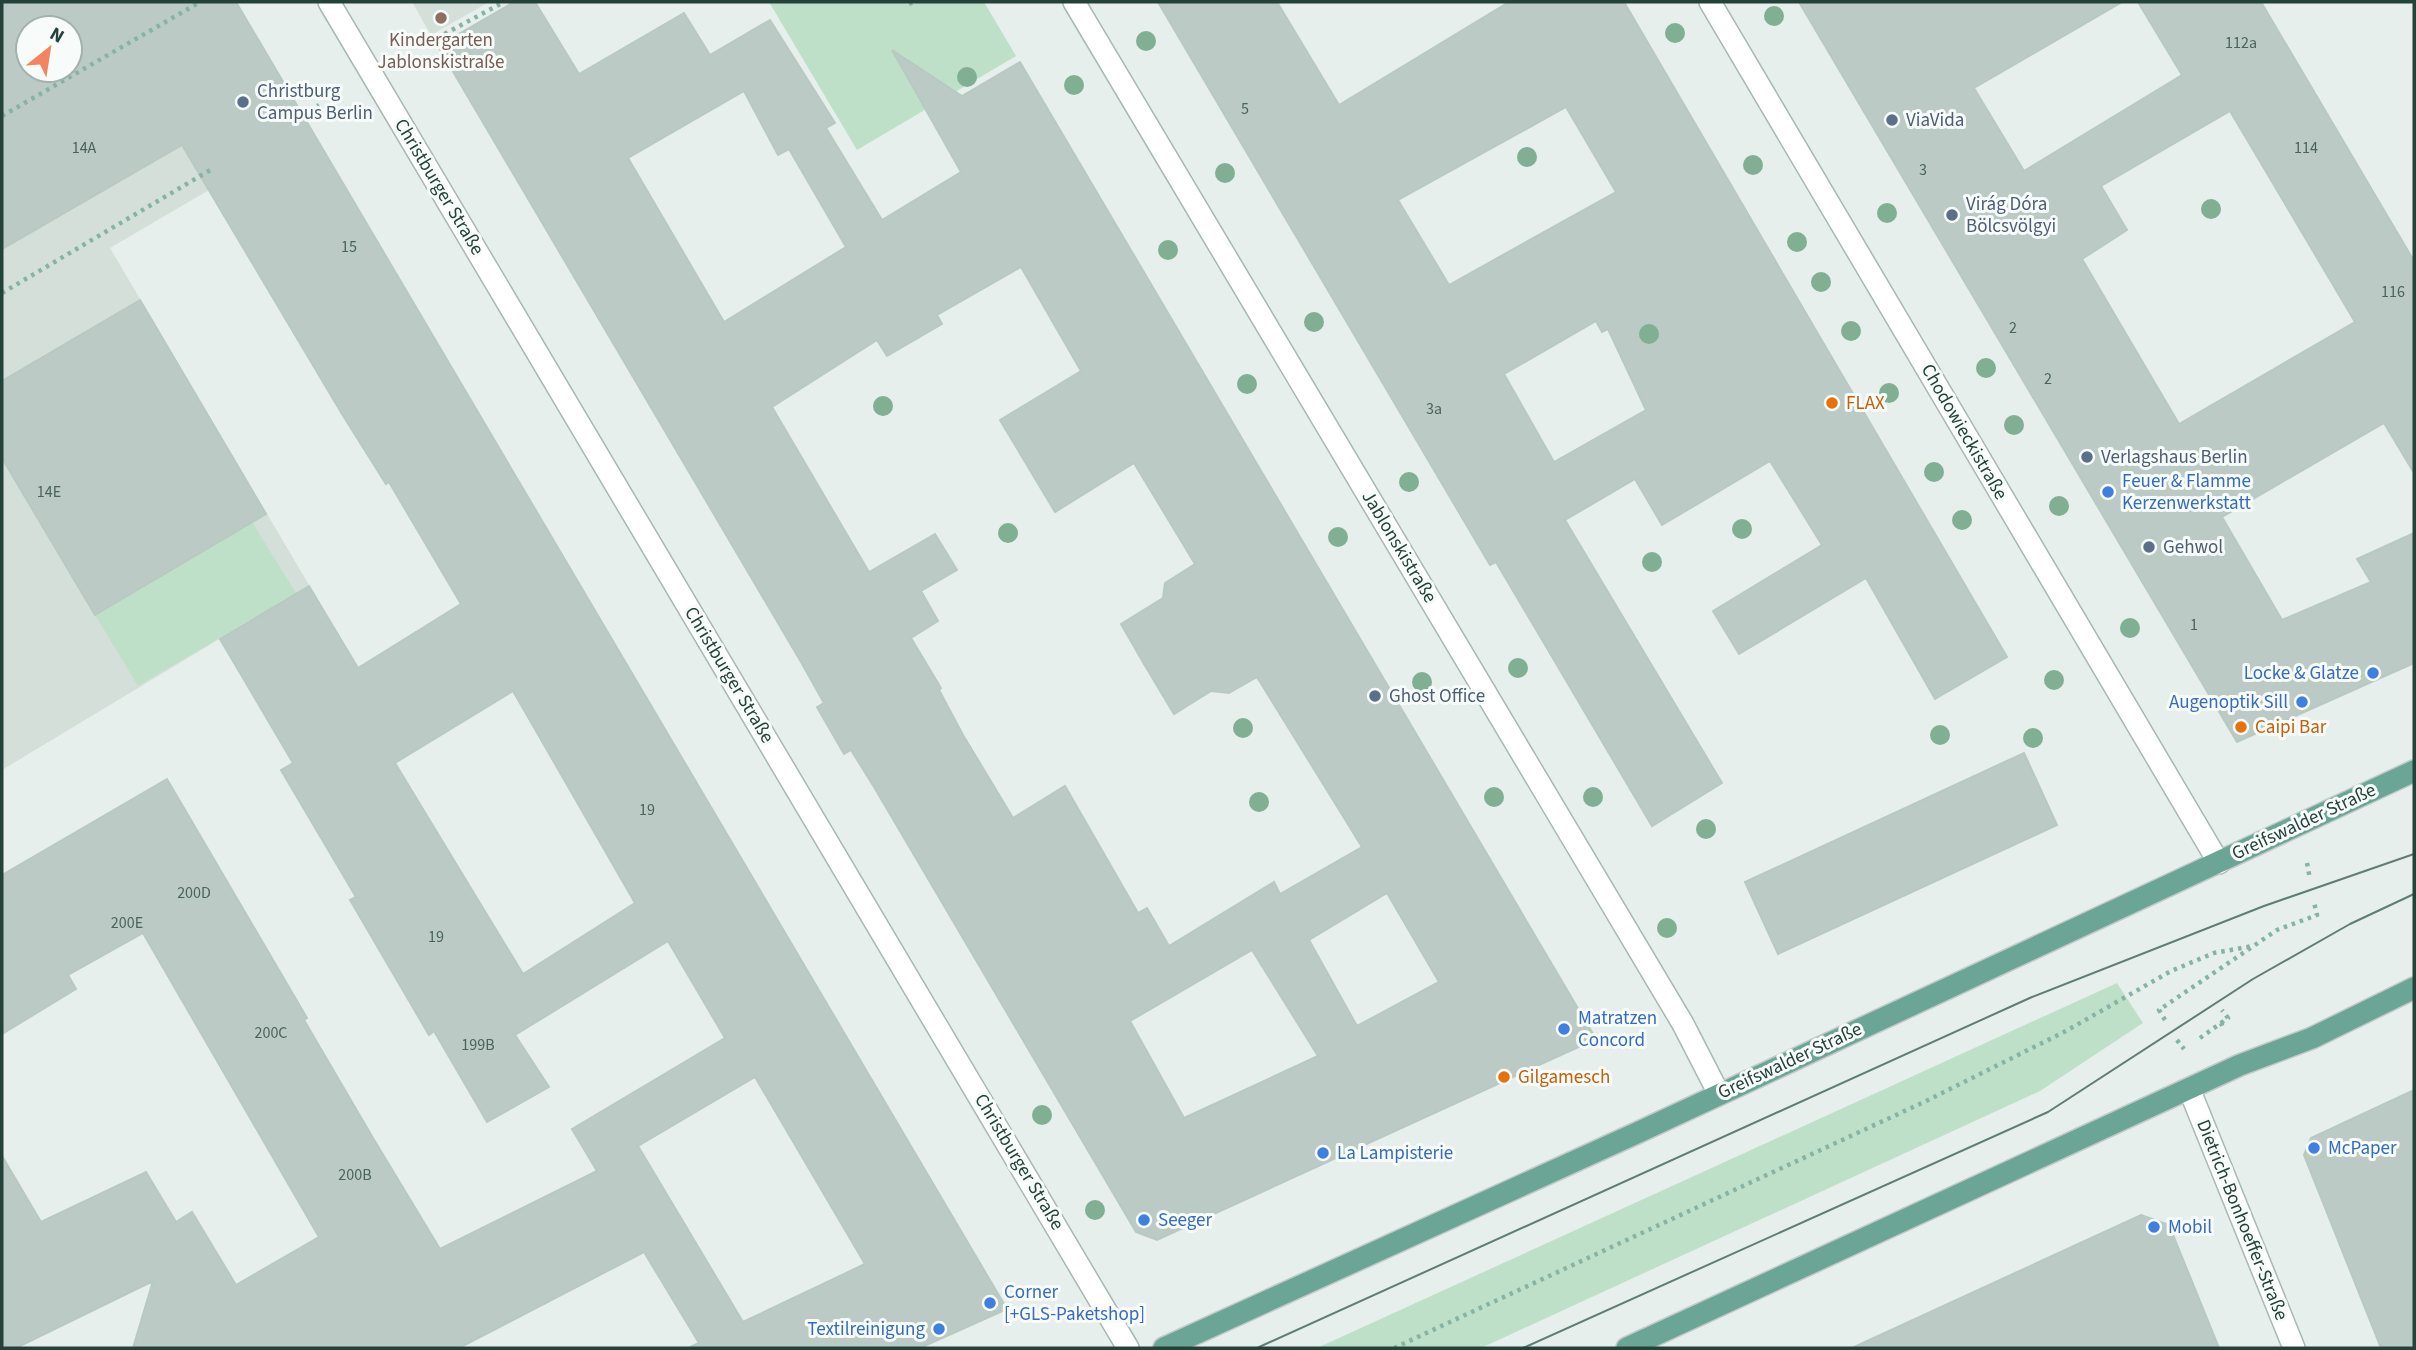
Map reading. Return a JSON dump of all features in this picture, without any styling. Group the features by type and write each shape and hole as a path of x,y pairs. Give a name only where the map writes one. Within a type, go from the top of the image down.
{"main road":[{"name":"Greifswalder Straße","path":"1164,1348 2414,771"},
{"path":"1627,1348 2190,1091 2240,1065 2312,1038 2414,988"}],"street":[{"name":"Christburger Straße","path":"329,2 1128,1348"},
{"name":"Jablonskistraße","path":"1074,2 1678,1015 1719,1094"},
{"name":"Chodowieckistraße","path":"1710,2 2219,863"},
{"name":"Dietrich-Bonhoeffer-Straße","path":"2190,1091 2294,1348"}],"path":[{"path":"2,117 200,2"},
{"path":"422,46 503,2"},
{"path":"303,115 319,105"},
{"path":"2,293 212,169"},
{"path":"2165,1020 2159,1010 2277,930 2317,915 2314,902"},
{"path":"1394,1348 1924,1102 2066,1031 2171,971 2214,953 2253,946"},
{"path":"2221,1023 2228,1018 2222,1010"}],"shaded area":[{"name":"Kindergarten Jablonskistraße","path":"412,2 489,2 431,35"},
{"path":"99,79 112,137 133,173 193,138 221,183 110,248 309,585 2,770 2,137"}],"green space":[{"path":"769,2 984,2 1016,56 857,150"},
{"path":"252,522 296,593 138,686 95,615"},
{"path":"2117,983 2143,1023 2040,1091 1481,1348 1317,1348"}],"building":[{"path":"2,2 236,2 1007,1309 920,1348 688,1348 699,1343 644,1252 459,1348 133,1348 153,1281 16,1348 2,1348 2,1156 41,1222 146,1172 176,1222 192,1212 236,1285 319,1237 143,933 68,975 76,989 2,1034 2,875 167,779 307,1018 304,1020 440,1249 597,1171 572,1129 725,1038 668,941 515,1035 549,1087 487,1122 434,1031 429,1035 350,900 356,897 281,770 293,763 220,639 309,586 358,668 461,604 389,482 386,484 342,414 182,145 2,249","holes":["513,691 635,903 523,974 395,763","755,1077 865,1264 743,1322 638,1146"]},
{"path":"514,2 535,2 579,74 684,13 710,55 770,20 835,123 826,128 882,220 961,172 892,50 962,96 1020,62 1596,1039 1157,1240 1136,1232 874,787 851,750 844,754 817,707 824,703 801,662 438,46","holes":["744,91 778,155 789,149 846,247 724,322 628,158","1021,267 1081,371 1000,420 1055,512 1134,463 1195,564 1165,583 1163,598 1121,624 1144,664 1174,714 1211,691 1229,693 1257,677 1362,847 1280,894 1274,882 1169,946 1147,908 1138,913 1065,786 1013,818 963,735 939,690 941,688 911,638 938,621 921,591 957,570 935,534 869,572 772,407 877,340 887,356 942,324 937,315","1387,893 1439,982 1357,1026 1309,940","1252,950 1318,1056 1184,1118 1130,1021"]},
{"path":"1158,2 1277,2 1339,105 1509,2 1624,2 2007,657 1935,699 1866,578 1739,654 1713,611 1822,545 1770,461 1662,525 1635,479 1565,520 1722,783 1652,826 1496,562 1490,565","holes":["1566,107 1616,192 1449,285 1398,200","1596,321 1602,332 1608,329 1646,410 1554,462 1504,374"]},
{"path":"1799,2 2122,2 1974,88 2024,171 2182,75 2138,2 2261,2 2414,261 2414,473 2384,423 2222,517 2282,620 2371,582 2357,559 2414,533 2414,663 2237,742","holes":["2230,111 2355,322 2179,424 2082,259 2127,230 2101,186"]},
{"path":"140,300 266,514 95,615 2,458 2,381"},
{"path":"2024,753 2057,825 1778,954 1745,882"},
{"path":"2414,1090 2414,1348 2381,1348 2304,1155 2311,1138"},
{"path":"2141,1215 2169,1225 2219,1348 1852,1348"}],"tram line":[{"path":"1257,1348 2032,997 2264,906 2414,854"},
{"path":"1523,1348 2048,1112 2253,979 2350,924 2414,894"}],"place":[{"name":"Kindergarten Jablonskistraße","path":"441,18"},
{"name":"Christburg Campus Berlin","path":"243,102"},
{"name":"ViaVida","path":"1892,120"},
{"name":"Virág Dóra Bölcsvölgyi","path":"1952,215"},
{"name":"FLAX","path":"1832,403"},
{"name":"Verlagshaus Berlin","path":"2087,457"},
{"name":"Feuer & Flamme Kerzenwerkstatt","path":"2108,492"},
{"name":"Gehwol","path":"2149,547"},
{"name":"Locke & Glatze","path":"2373,673"},
{"name":"Ghost Office","path":"1375,696"},
{"name":"Augenoptik Sill","path":"2302,702"},
{"name":"Caipi Bar","path":"2241,727"},
{"name":"Matratzen Concord","path":"1564,1029"},
{"name":"Gilgamesch","path":"1504,1077"},
{"name":"McPaper","path":"2314,1148"},
{"name":"La Lampisterie","path":"1323,1153"},
{"name":"Seeger","path":"1144,1220"},
{"name":"Mobil","path":"2154,1227"},
{"name":"Corner [+GLS-Paketshop]","path":"990,1303"},
{"name":"Textilreinigung","path":"939,1329"}]}
